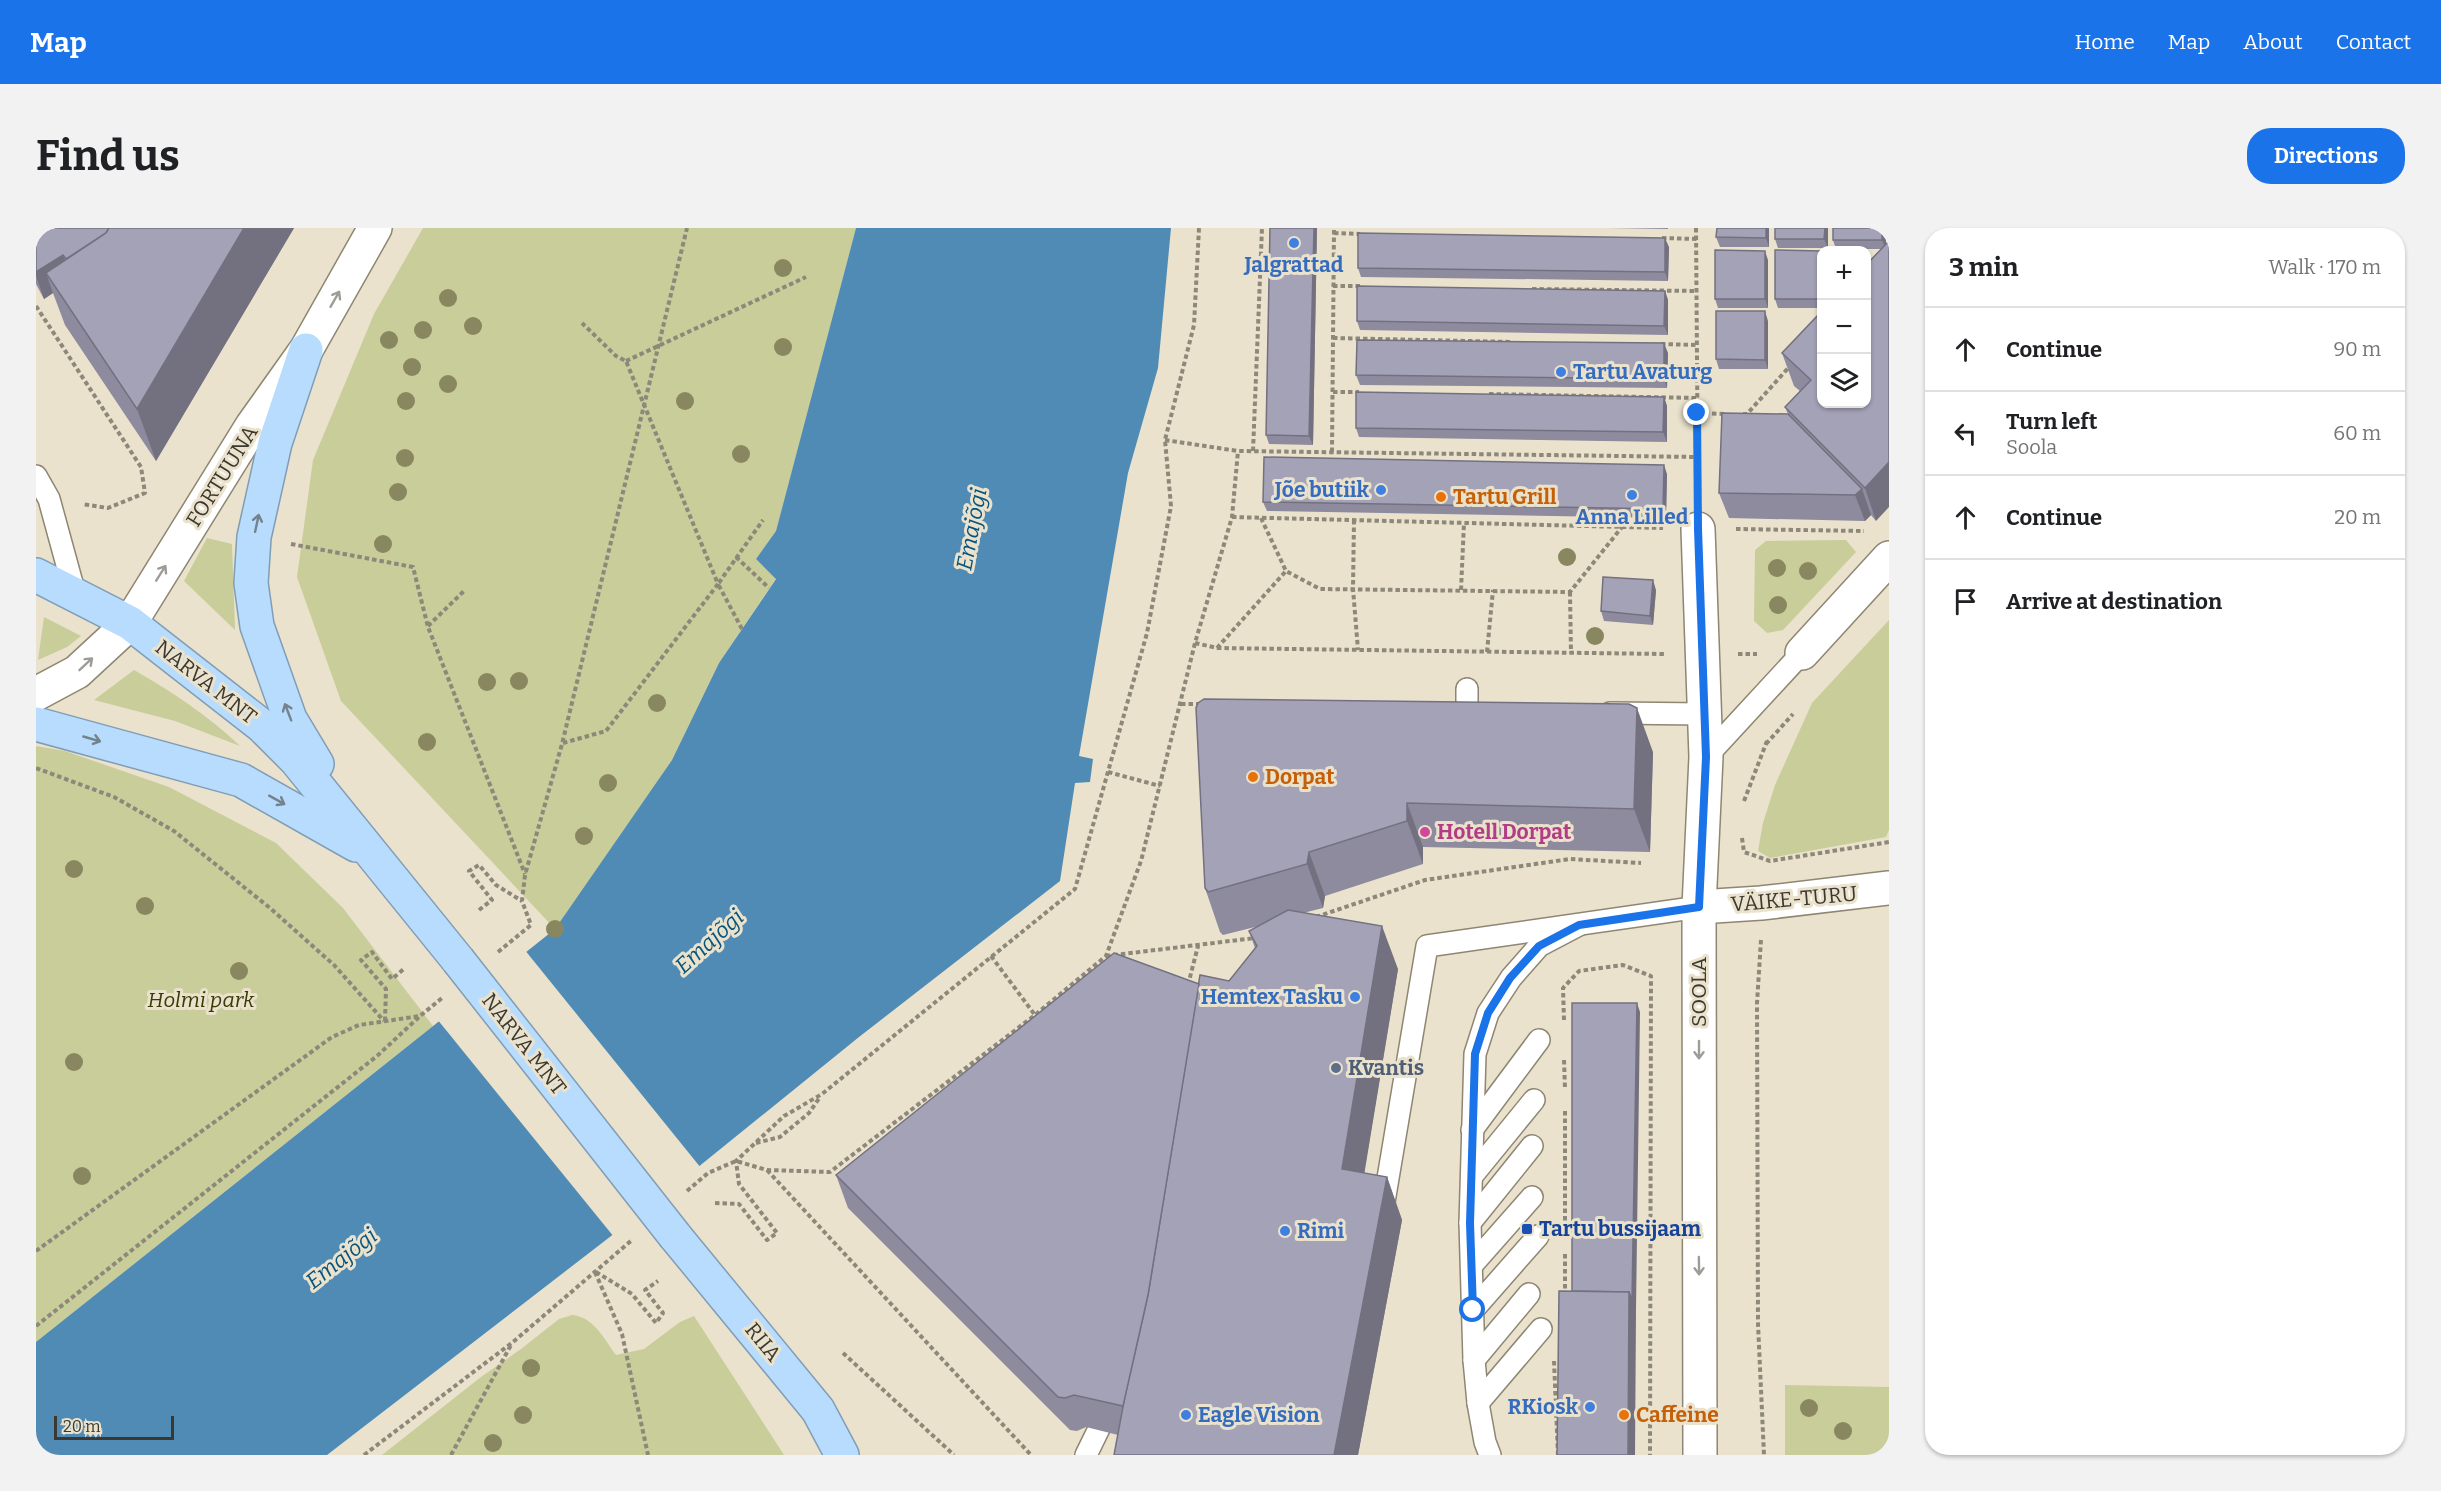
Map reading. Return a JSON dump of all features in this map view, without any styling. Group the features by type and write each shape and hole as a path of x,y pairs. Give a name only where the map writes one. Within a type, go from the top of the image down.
{"highway":[{"path":"306,350 275,443 254,537 253,593 257,626 290,719 370,853"},
{"name":"NARVA MNT","path":"36,575 130,622 262,726 296,760 458,960 675,1236"},
{"name":"NARVA MNT","path":"36,724 241,780 370,853"},
{"name":"RIIA","path":"675,1236 818,1410 842,1455"}],"street":[{"name":"FORTUUNA","path":"36,694 77,672 130,622 252,426 306,350 375,228"},
{"name":"SOOLA","path":"1698,529 1706,757 1699,907 1700,1455"},
{"path":"1802,653 1889,558"},
{"name":"VÄIKE-TURU","path":"1699,907 1773,902 1889,888"}],"lane":[{"path":"36,476 49,499 75,594"},
{"path":"1706,757 1802,653"},
{"path":"1467,689 1467,711"},
{"path":"1444,710 1491,711"},
{"path":"1586,713 1705,714"},
{"path":"1382,1216 1427,946 1699,907"},
{"path":"1490,1455 1485,1442 1478,1403 1474,1360 1470,1223 1475,1054 1488,1013 1510,978 1539,946 1579,925"},
{"path":"1472,1130 1539,1040"},
{"path":"1472,1176 1534,1100"},
{"path":"1470,1223 1532,1146"},
{"path":"1472,1265 1532,1197"},
{"path":"1473,1310 1538,1236"},
{"path":"1474,1360 1529,1294"},
{"path":"1478,1403 1541,1329"},
{"path":"1086,1455 1121,1383"}],"path":[{"path":"497,953 531,925 522,901 525,875 562,744 687,228"},
{"path":"682,1196 708,1173 736,1161 784,1116 822,1094 1075,889 1147,633 1171,506 1165,441 1194,325 1199,228"},
{"path":"1253,451 1262,228"},
{"path":"1696,228 1698,529"},
{"path":"1332,452 1334,231 1369,234"},
{"path":"1661,238 1696,239"},
{"path":"626,361 806,277"},
{"path":"1333,286 1368,286"},
{"path":"1521,289 1697,291"},
{"path":"36,306 141,467 145,493 108,508 49,499"},
{"path":"582,324 616,356 626,361 718,584 742,629"},
{"path":"1333,338 1521,342"},
{"path":"1650,344 1697,345"},
{"path":"1697,413 1747,414 1792,364"},
{"path":"1333,392 1368,393"},
{"path":"1486,394 1697,398"},
{"path":"1165,441 1238,451 1698,457"},
{"path":"736,1161 767,1170 830,1172 1035,1015 1106,956 1141,861 1195,643 1232,517 1238,451"},
{"path":"1232,517 1865,531"},
{"path":"1261,518 1286,571 1320,589 1570,591"},
{"path":"562,744 606,731 718,584 763,520"},
{"path":"1354,520 1353,589 1358,650"},
{"path":"1461,590 1464,523"},
{"path":"1571,653 1570,591 1622,527"},
{"path":"290,544 413,567 428,627 525,875"},
{"path":"736,557 770,588"},
{"path":"1216,648 1286,571"},
{"path":"428,627 465,590"},
{"path":"1487,652 1493,590"},
{"path":"1195,643 1216,648 1703,655 1802,653"},
{"path":"1181,704 1203,704"},
{"path":"1742,804 1773,726"},
{"path":"36,768 114,797 174,831 270,908 334,964 385,1022"},
{"path":"1108,772 1160,786"},
{"path":"1741,833 1744,852 1770,861 1889,842"},
{"path":"1316,917 1425,880 1570,858 1641,863"},
{"path":"479,910 492,900 469,871 479,865 496,885 522,901"},
{"path":"1762,932 1757,1002 1758,1323 1764,1455"},
{"path":"1106,956 1261,936"},
{"path":"1185,996 1198,945"},
{"path":"385,1022 386,989 361,960 372,952 392,979 405,968"},
{"path":"991,956 1035,1015"},
{"path":"1586,970 1623,965 1651,976 1650,1455"},
{"path":"36,1326 377,1056 446,995"},
{"path":"36,1251 332,1037 359,1025 420,1016"},
{"path":"754,1144 780,1137 809,1113 822,1094"},
{"path":"715,1203 739,1204 767,1240 777,1233 739,1184 736,1161"},
{"path":"767,1170 1031,1455"},
{"path":"363,1455 513,1342 639,1233"},
{"path":"595,1272 632,1294 656,1323 663,1313 645,1290 658,1281"},
{"path":"595,1272 622,1334 648,1455"},
{"path":"451,1455 513,1342"},
{"path":"843,1353 954,1455"}],"green space":[{"path":"423,228 856,228 776,531 756,559 776,578 719,663 672,760 555,929 341,701 297,577 313,460 374,314"},
{"path":"207,538 232,544 235,630 184,581"},
{"path":"1846,540 1856,552 1783,630 1767,633 1754,621 1755,550 1766,541"},
{"path":"44,617 81,636 67,647 38,660"},
{"path":"1889,620 1889,830 1886,837 1770,858 1758,851 1763,823 1775,785 1812,703"},
{"path":"134,670 189,705 240,746 175,721 94,700"},
{"name":"Holmi park","path":"36,746 65,751 169,787 276,843 343,908 433,1026 36,1342"},
{"path":"572,1315 592,1324 616,1355 644,1349 680,1322 694,1316 784,1455 382,1455 559,1319"},
{"path":"1785,1385 1889,1387 1889,1455 1785,1455"}],"water":[{"name":"Emajõgi","path":"856,228 1171,228 1158,368 1128,473 1079,756 1093,759 1090,782 1075,783 1060,881 859,1037 650,1206 327,1455 36,1455 36,1342 555,929 672,760 719,663 776,579 756,559 776,531"}],"pier":[{"path":"524,949 701,1168 614,1237 437,1019"}],"building":[{"path":"36,228 109,228 106,233 66,259 63,255 36,272"},
{"path":"109,228 244,228 137,409 46,273 106,233"},
{"path":"1270,228 1314,228 1309,436 1266,435"},
{"path":"1717,228 1766,228 1766,238 1716,237"},
{"path":"1775,228 1825,228 1824,239 1775,239"},
{"path":"1833,228 1882,228 1882,240 1833,240"},
{"path":"1358,233 1665,238 1665,272 1358,268"},
{"path":"1889,241 1889,462 1865,488 1785,407 1811,380 1782,353 1817,316 1817,408 1871,408 1871,260"},
{"path":"1715,250 1765,251 1765,299 1715,299"},
{"path":"1775,250 1817,251 1817,299 1775,299"},
{"path":"1357,286 1665,291 1664,326 1357,321"},
{"path":"1716,311 1765,311 1765,360 1716,359"},
{"path":"1357,340 1664,343 1664,379 1356,375"},
{"path":"1356,392 1664,397 1663,432 1356,428"},
{"path":"1722,413 1788,414 1862,489 1855,495 1719,493"},
{"path":"1264,457 1664,465 1663,509 1263,502"},
{"path":"1603,577 1653,580 1650,616 1601,611"},
{"path":"1204,699 1629,704 1637,708 1634,809 1407,803 1407,821 1309,852 1307,864 1208,892 1205,888 1196,708 1198,703"},
{"path":"1288,910 1382,926 1342,1169 1387,1177 1334,1455 1114,1455 1148,1295 1200,975 1229,981 1257,946 1249,931"},
{"path":"1114,953 1199,984 1148,1295 1123,1406 1074,1395 1065,1398 1058,1397 836,1175"},
{"path":"1572,1003 1637,1003 1632,1300 1629,1292 1572,1291"},
{"path":"1559,1291 1629,1292 1628,1455 1557,1455"}],"place":[{"name":"Jalgrattad","path":"1294,243"},
{"name":"Tartu Avaturg","path":"1561,372"},
{"name":"Jõe butiik","path":"1381,490"},
{"name":"Anna Lilled","path":"1632,495"},
{"name":"Tartu Grill","path":"1441,497"},
{"name":"Dorpat","path":"1253,777"},
{"name":"Hotell Dorpat","path":"1425,832"},
{"name":"Hemtex Tasku","path":"1355,997"},
{"name":"Kvantis","path":"1336,1068"},
{"name":"Tartu bussijaam","path":"1527,1229"},
{"name":"Rimi","path":"1285,1231"},
{"name":"RKiosk","path":"1590,1407"},
{"name":"Eagle Vision","path":"1186,1415"},
{"name":"Caffeine","path":"1624,1415"}],"route":[{"path":"1473,1310 1470,1223 1475,1054 1488,1013 1510,978 1539,946 1579,925 1699,907 1706,757 1698,529 1697,413"}]}
